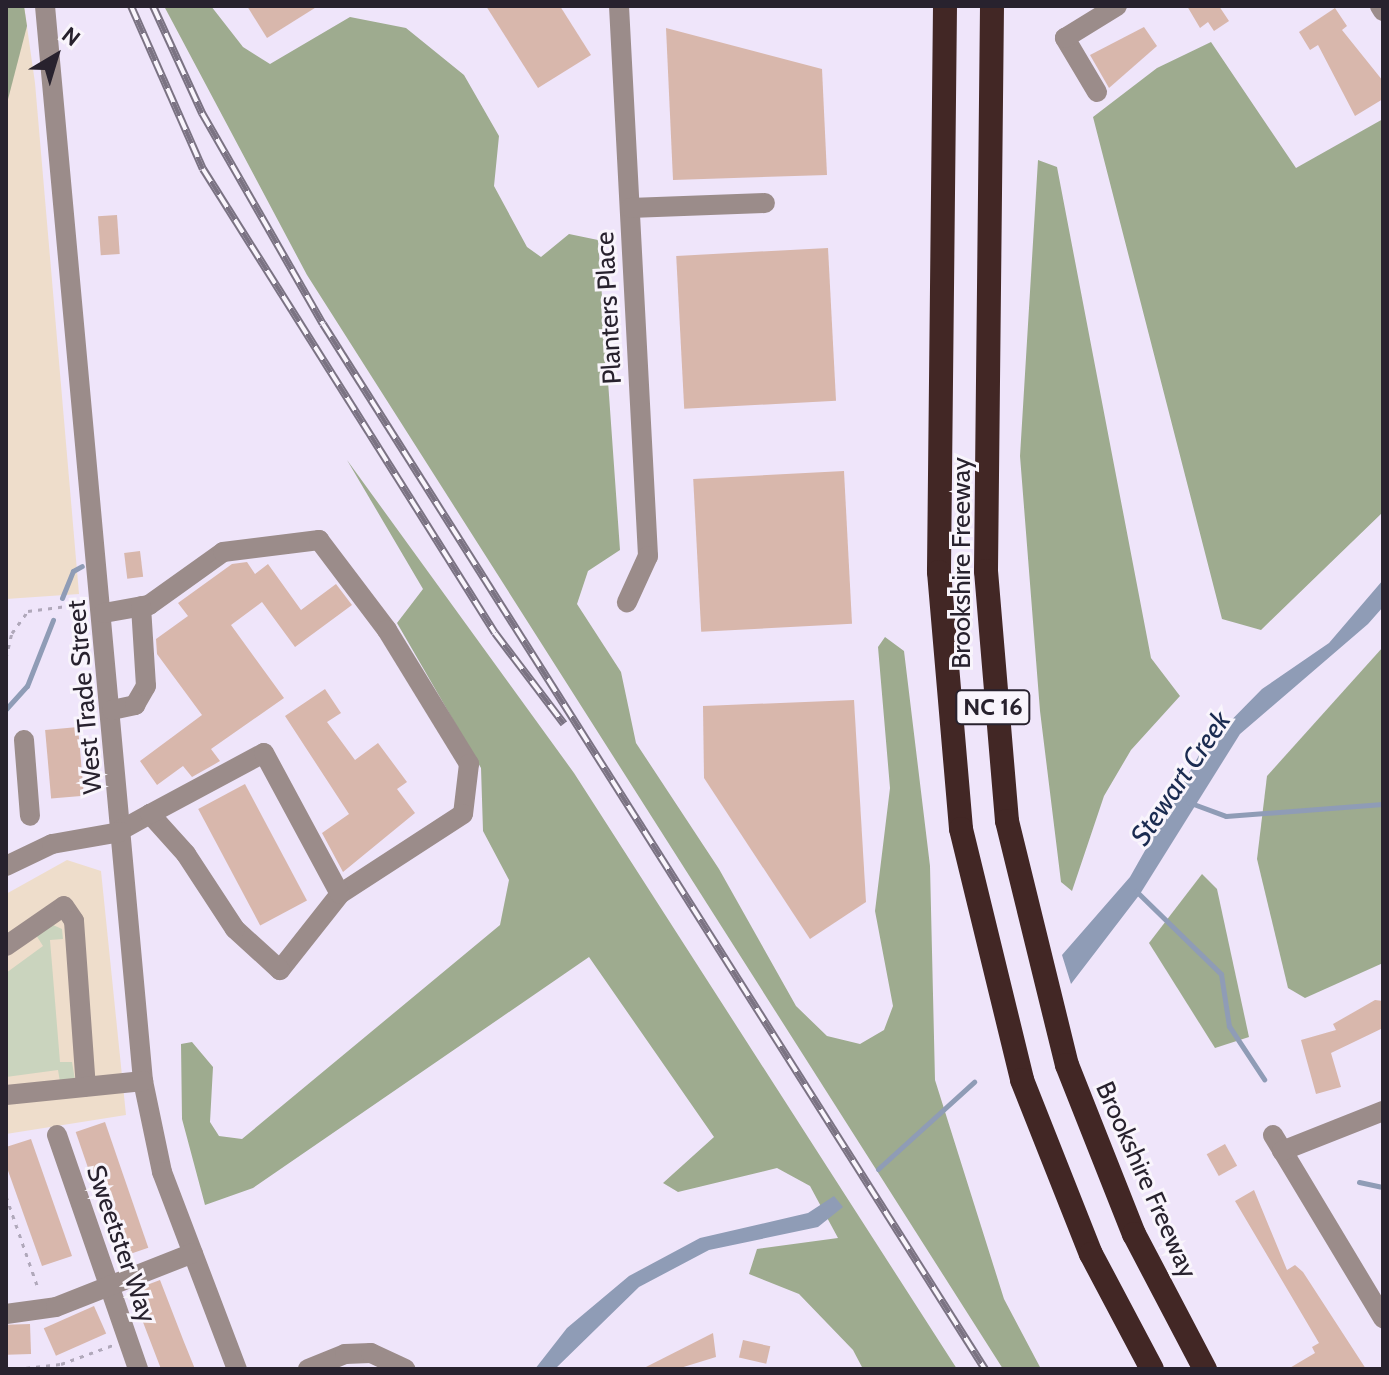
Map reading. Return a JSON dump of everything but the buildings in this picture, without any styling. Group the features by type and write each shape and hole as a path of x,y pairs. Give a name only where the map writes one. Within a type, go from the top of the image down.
{"highway":[{"name":"Brookshire Freeway","path":"945,6 939,572 961,829 1022,1080 1091,1254 1152,1369"},
{"name":"Brookshire Freeway","path":"992,6 986,571 1007,821 1043,985 1071,1078 1134,1234 1205,1369"}],"street":[{"name":"West Trade Street","path":"45,6 104,608 143,1081 162,1172 237,1369"},
{"name":"Planters Place","path":"619,6 648,556 627,602"},
{"path":"1097,92 1065,38 1117,6"},
{"path":"630,208 765,203"},
{"path":"104,608 141,606 223,552 259,545 319,540 356,584 469,764 463,814 340,894 280,970 235,929 186,854 150,814"},
{"path":"112,710 135,705 146,686 141,606"},
{"path":"24,740 30,816"},
{"path":"6,866 52,844 121,831 264,753 340,894"},
{"path":"6,781 26,776"},
{"path":"6,946 64,906 74,921 86,1087"},
{"path":"6,1095 143,1081"},
{"path":"1383,1111 1278,1143 1383,1318"},
{"name":"Sweetster Way","path":"57,1135 106,1287 138,1369"},
{"path":"6,1314 56,1307 193,1253"},
{"path":"308,1369 345,1354 371,1353 406,1369"}],"path":[{"path":"6,658 12,633 28,611 104,608"},
{"path":"6,1196 37,1285"},
{"path":"16,1369 61,1364 116,1343"}],"shaded area":[{"path":"6,6 24,6 35,83 79,594 6,599"},
{"path":"67,860 101,871 126,1115 6,1134 6,894"}],"green space":[{"path":"6,6 24,6 27,26 6,107"},
{"path":"164,6 211,6 243,47 270,64 350,17 406,28 464,75 499,136 494,186 527,247 541,257 569,234 598,240 620,550 588,571 577,604 621,672 636,743 719,869 796,1006 827,1036 860,1044 884,1030 893,1006 875,911 890,788 878,647 885,637 904,651 930,866 935,1080 1004,1299 1041,1369 1003,1369 307,275"},
{"path":"1211,42 1296,168 1383,119 1383,512 1261,630 1222,619 1093,117 1157,68"},
{"path":"1038,160 1057,167 1151,658 1180,696 1131,750 1104,796 1072,891 1061,882 1040,711 1020,456"},
{"path":"347,460 574,773 957,1369 863,1369 853,1350 799,1294 749,1274 757,1249 838,1238 810,1186 777,1168 678,1192 663,1183 714,1137 589,957 253,1188 205,1205 182,1119 181,1044 192,1042 213,1067 210,1122 219,1136 242,1139 500,925 509,880 483,831 481,768 397,623 423,589"},
{"path":"1383,647 1383,963 1305,998 1288,988 1257,859 1267,776"},
{"path":"1202,874 1217,889 1249,1037 1215,1048 1149,943"},
{"path":"53,925 62,929 63,939 50,940 60,1062 72,1062 75,1080 60,1082 58,1070 6,1077 6,973 43,946 36,935"}],"water":[{"path":"1383,580 1383,607 1368,624 1240,734 1140,894 1071,984 1062,955 1130,877 1202,750 1262,689 1329,643"},
{"path":"834,1196 843,1207 818,1227 709,1250 639,1287 555,1369 535,1369 567,1328 629,1276 700,1238 808,1213"}],"waterway":[{"path":"62,598 73,571 82,566"},
{"path":"6,709 27,686 53,620"},
{"path":"1188,802 1226,816 1383,804"},
{"path":"1136,891 1221,974 1229,1026 1264,1079"},
{"name":"Stewart Creek","path":"878,1169 974,1082"},
{"path":"1359,1182 1383,1187"}],"railway":[{"path":"131,6 203,169 495,633 564,724"},
{"path":"153,6 202,113 323,324 985,1369"}]}
